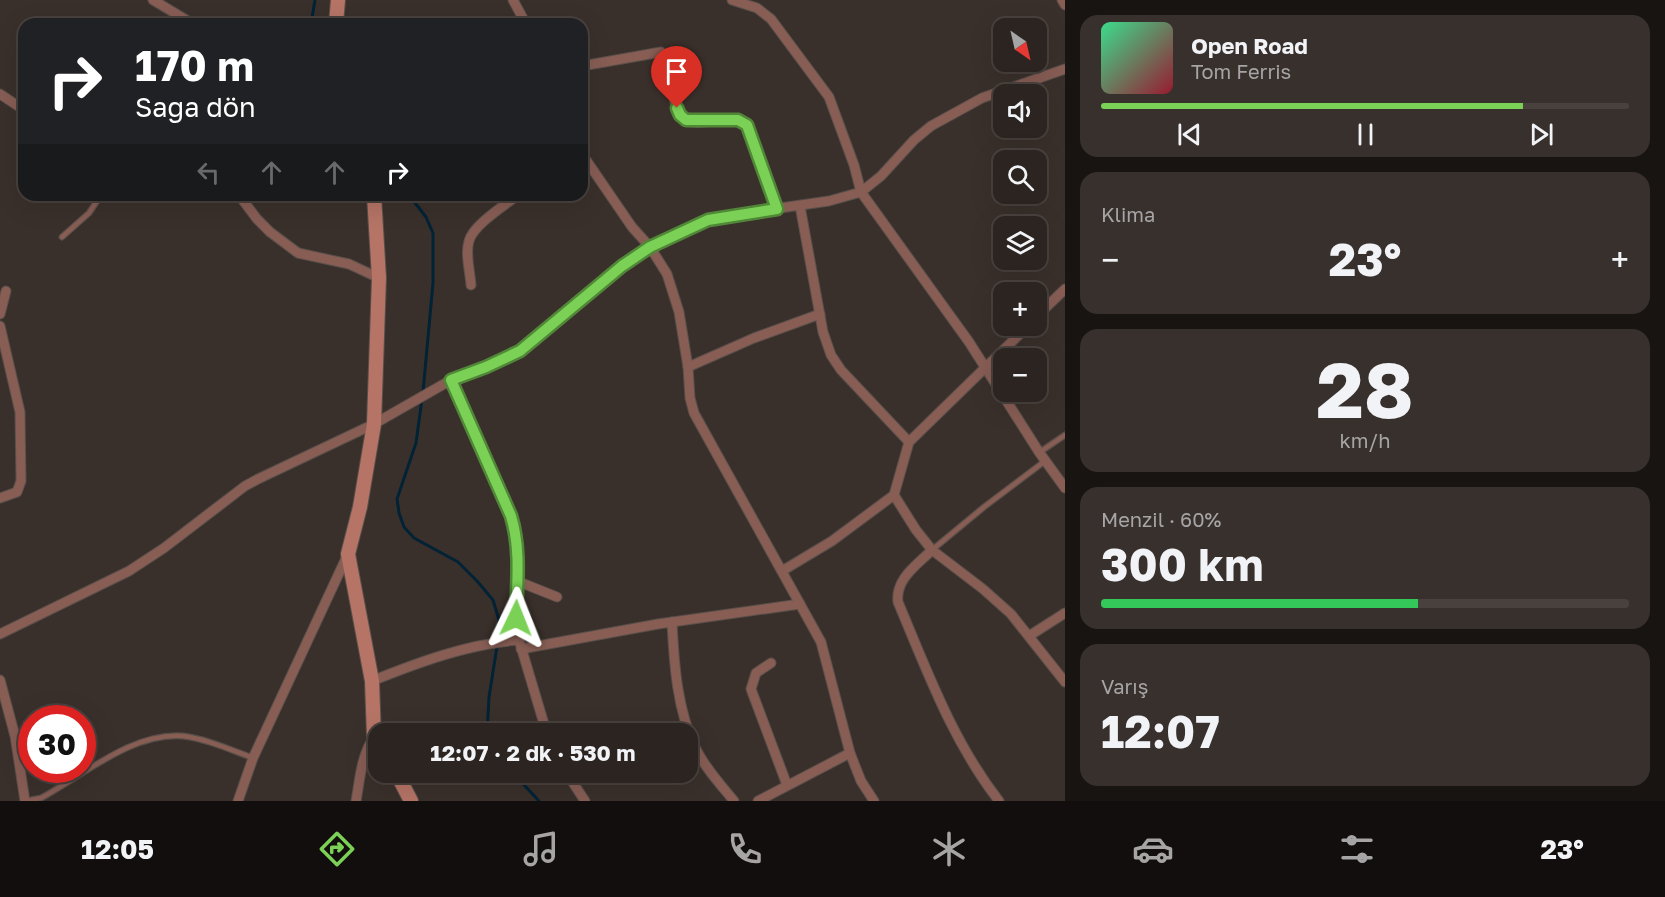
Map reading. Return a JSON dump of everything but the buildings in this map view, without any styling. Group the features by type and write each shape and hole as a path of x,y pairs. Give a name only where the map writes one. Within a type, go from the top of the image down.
{"street":[{"path":"153,0 183,18"},
{"path":"337,18 339,0"},
{"path":"513,0 523,18"},
{"path":"732,0 757,8 771,19 829,97 854,165 861,192 985,368 1065,488"},
{"path":"1062,0 1065,5"},
{"path":"588,65 661,52 671,63 680,115 686,120 738,120 744,122 749,128 777,209"},
{"path":"0,634 129,571 164,548 245,486 374,424 451,380 520,351 622,266 650,247 708,220 829,201 861,192 881,176 914,140 931,126 982,98 1065,69"},
{"path":"0,94 18,106"},
{"path":"588,163 667,274 679,312 694,413 816,632 826,657 850,753 861,781 874,801"},
{"path":"244,201 270,232 297,253 349,264 379,278"},
{"path":"238,801 253,758 348,554 360,507 374,424 379,278 374,201"},
{"path":"471,285 468,252 470,238 477,228 511,201"},
{"path":"800,206 827,344 841,370 909,442"},
{"path":"0,314 6,291"},
{"path":"1047,307 1064,291"},
{"path":"688,367 754,338 820,314"},
{"path":"0,326 20,412 21,481 17,492 0,498"},
{"path":"782,571 831,541 894,495 909,442 1018,336"},
{"path":"451,380 511,516 516,539 516,618 520,645 544,723"},
{"path":"894,495 932,550 997,601 1029,636 1065,682"},
{"path":"932,550 901,583 898,602 939,700 968,755 999,801"},
{"path":"348,554 372,681 375,723"},
{"path":"517,580 557,597"},
{"path":"372,681 432,659 504,641 520,645 800,604"},
{"path":"1029,636 1065,613"},
{"path":"672,622 683,710 690,736 707,766 734,801"},
{"path":"771,663 756,673 751,689 787,785"},
{"path":"0,680 15,736 25,801"},
{"path":"356,801 361,767 368,748"},
{"path":"758,801 850,753"},
{"path":"402,783 411,801"},
{"path":"573,783 585,801"}],"lane":[{"path":"62,237 89,213 98,201"},
{"path":"932,550 1065,435"},
{"path":"25,801 41,798 116,753 160,737 190,737 253,758"}],"waterway":[{"path":"312,18 315,0"},
{"path":"414,201 426,217 433,233 433,283 423,392"},
{"path":"422,399 416,443 397,499 399,513 404,527 414,538 458,562 493,600 499,620 499,634 489,697 488,723"},
{"path":"522,783 539,801"}],"route":[{"path":"516,618 518,555 516,531 451,380 520,351 622,266 650,247 717,217 777,209 747,125 738,120 686,120 677,108"}]}
